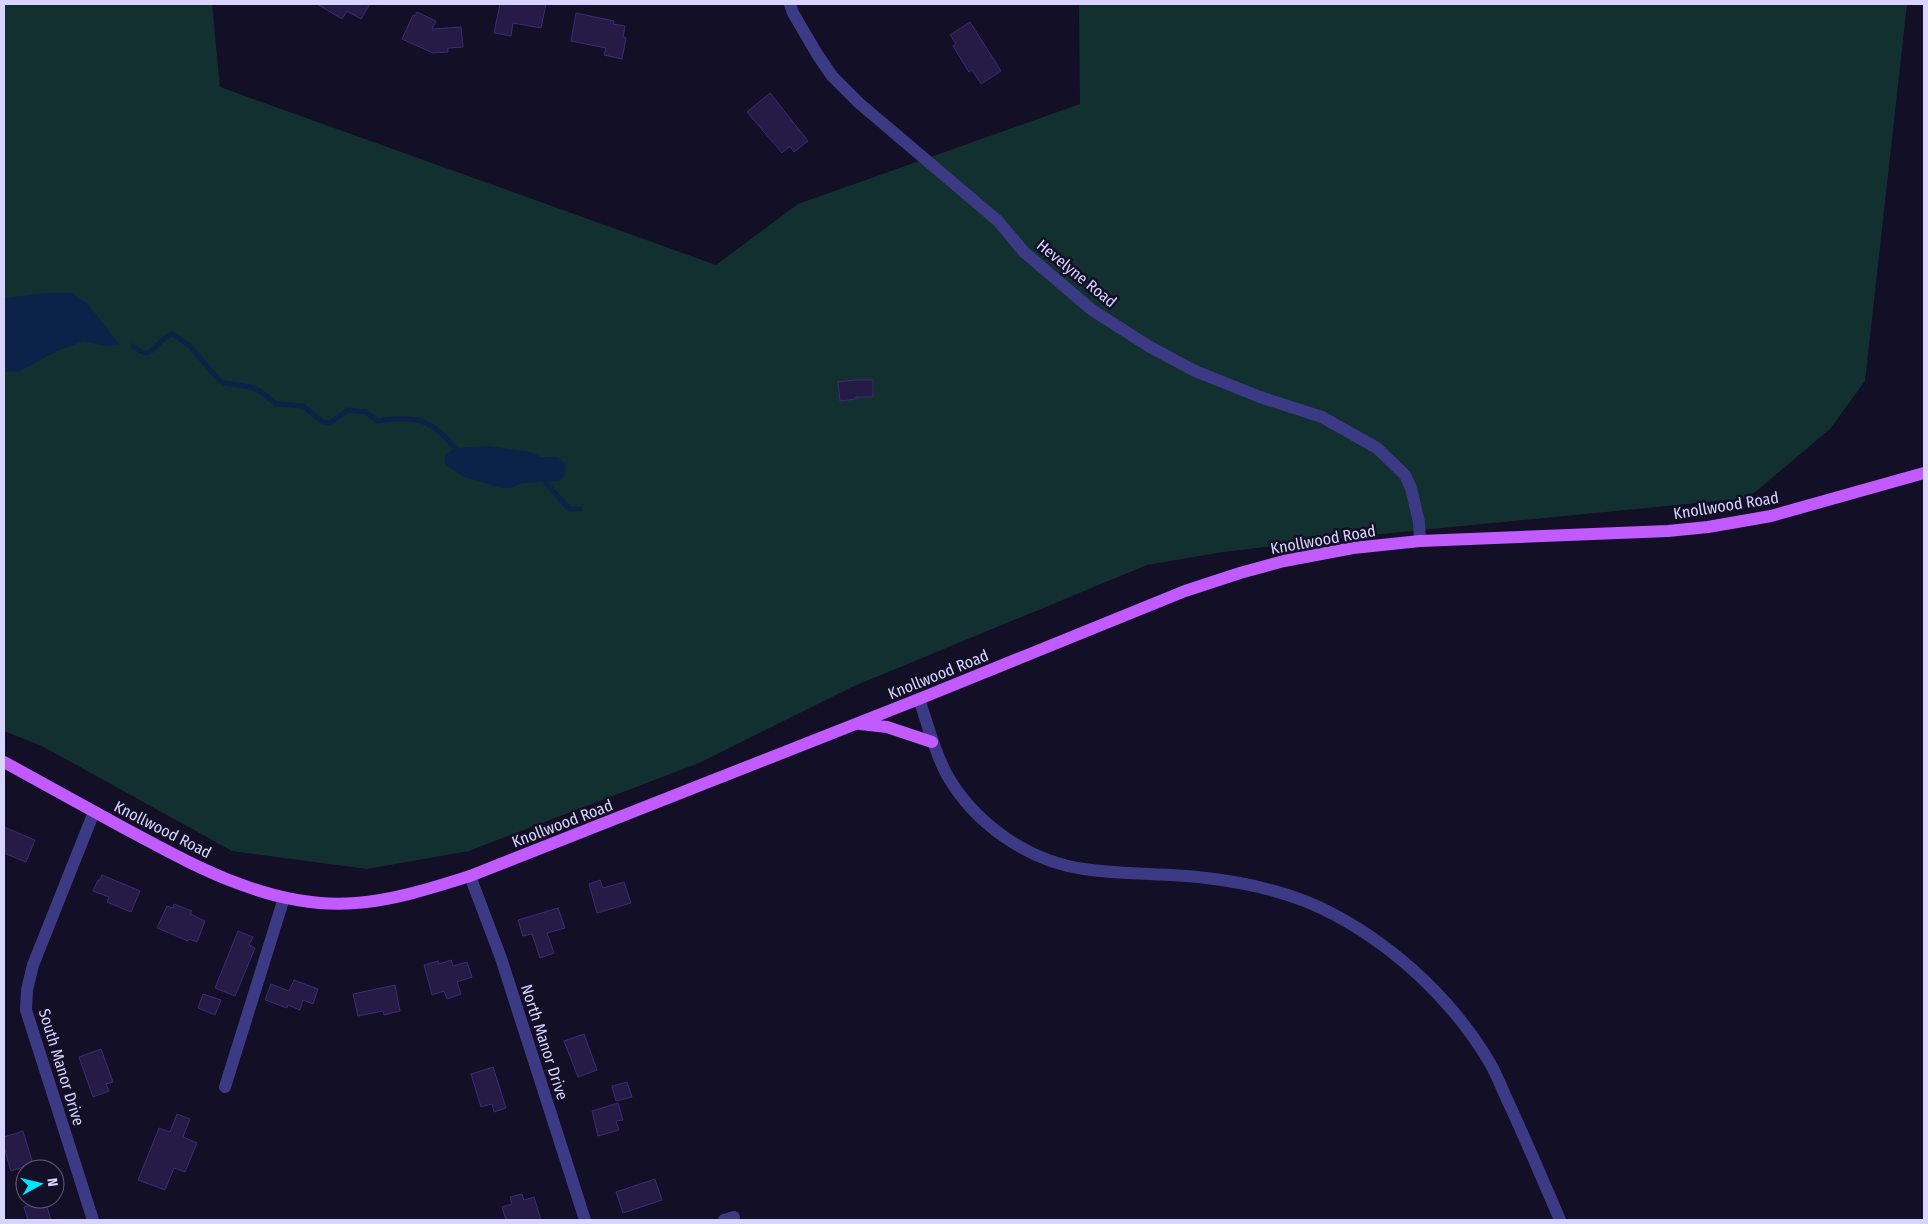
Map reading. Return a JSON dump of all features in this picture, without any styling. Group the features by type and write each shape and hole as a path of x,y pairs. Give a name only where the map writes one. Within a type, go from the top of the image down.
{"main road":[{"name":"Knollwood Road","path":"4,762 164,850 222,878 256,890 284,898 326,903 355,903 398,897 470,876 919,699 1185,591 1240,573 1284,561 1353,548 1420,541 1668,531 1708,527 1771,516 1924,473"},
{"path":"858,723 887,727 932,742"}],"street":[{"name":"Hevelyne Road","path":"790,4 793,14 816,54 832,76 859,103 998,221 1024,252 1092,310 1150,347 1195,371 1260,397 1322,418 1377,448 1405,475 1411,488 1415,505 1420,541"},
{"path":"919,699 932,742 949,778 971,808 998,834 1036,855 1057,863 1083,869 1206,878 1253,886 1294,897 1335,915 1372,938 1406,964 1457,1016 1491,1064 1560,1220"},
{"name":"South Manor Drive","path":"93,1220 26,1010 27,990 36,956 94,812"},
{"name":"North Manor Drive","path":"470,876 501,958 585,1220"},
{"path":"225,1086 284,898"}],"green space":[{"path":"4,4 212,4 220,87 716,265 798,204 1080,104 1079,4 1907,4 1865,381 1830,429 1748,498 1341,538 1223,552 1147,565 852,687 699,763 469,851 367,869 232,851 42,746 4,731"}],"water":[{"path":"49,293 72,293 87,303 120,345 105,346 84,341 57,351 20,371 4,372 4,298"},
{"path":"488,446 531,452 541,457 558,457 566,465 565,475 560,481 522,483 511,488 502,488 464,477 445,464 445,455 455,448"}],"building":[{"path":"317,4 370,4 361,19 347,11 342,19"},
{"path":"500,4 546,4 541,28 513,23 511,36 494,33"},
{"path":"417,12 436,21 432,29 461,27 463,47 448,48 448,52 433,53 402,39 413,15 415,16"},
{"path":"576,13 614,21 613,24 625,26 623,37 626,38 622,59 604,55 606,48 571,41"},
{"path":"970,22 1001,71 981,84 972,70 969,72 953,46 956,44 950,35"},
{"path":"770,93 808,141 794,152 790,146 782,153 747,112"},
{"path":"873,380 873,397 856,397 856,399 840,401 838,382"},
{"path":"4,827 35,840 26,862 4,853"},
{"path":"102,875 140,891 131,912 107,902 109,897 93,891"},
{"path":"600,880 603,888 624,882 631,903 597,913 589,884"},
{"path":"174,904 192,911 190,914 205,921 197,942 189,939 188,941 157,928 167,906 173,908"},
{"path":"558,908 565,928 547,933 554,953 540,958 532,934 523,936 518,920"},
{"path":"238,931 253,937 249,945 255,948 235,996 215,988"},
{"path":"451,960 453,966 467,962 472,977 457,982 461,994 447,999 444,991 432,995 424,965 438,961 439,964"},
{"path":"294,980 318,989 313,1004 303,1000 300,1010 288,1005 287,1008 265,1000 271,984 289,991"},
{"path":"395,985 400,1011 384,1015 383,1011 358,1016 353,994"},
{"path":"203,994 221,1000 215,1015 198,1008"},
{"path":"584,1034 597,1070 578,1077 564,1041"},
{"path":"101,1049 113,1082 106,1084 109,1091 93,1097 79,1057"},
{"path":"493,1067 506,1108 494,1112 492,1104 481,1107 471,1074"},
{"path":"627,1082 632,1097 616,1101 612,1086"},
{"path":"618,1103 623,1120 616,1121 619,1130 598,1136 592,1111"},
{"path":"177,1114 190,1119 183,1137 197,1143 185,1172 174,1168 165,1190 138,1180 159,1128 170,1132"},
{"path":"23,1131 31,1159 15,1159 15,1170 11,1171 4,1147 4,1137"},
{"path":"655,1179 662,1200 623,1213 616,1192"},
{"path":"522,1194 524,1200 534,1197 541,1220 506,1220 502,1207 512,1204 510,1197"},
{"path":"25,1209 48,1209 51,1220 28,1220"}],"waterway":[{"path":"133,346 145,353 149,352 172,334 190,346 218,379 224,383 250,387 260,391 276,404 303,406 323,422 330,423 348,410 366,412 377,421 402,418 421,421 438,430 455,448"},
{"path":"546,483 569,509 580,509"}]}
